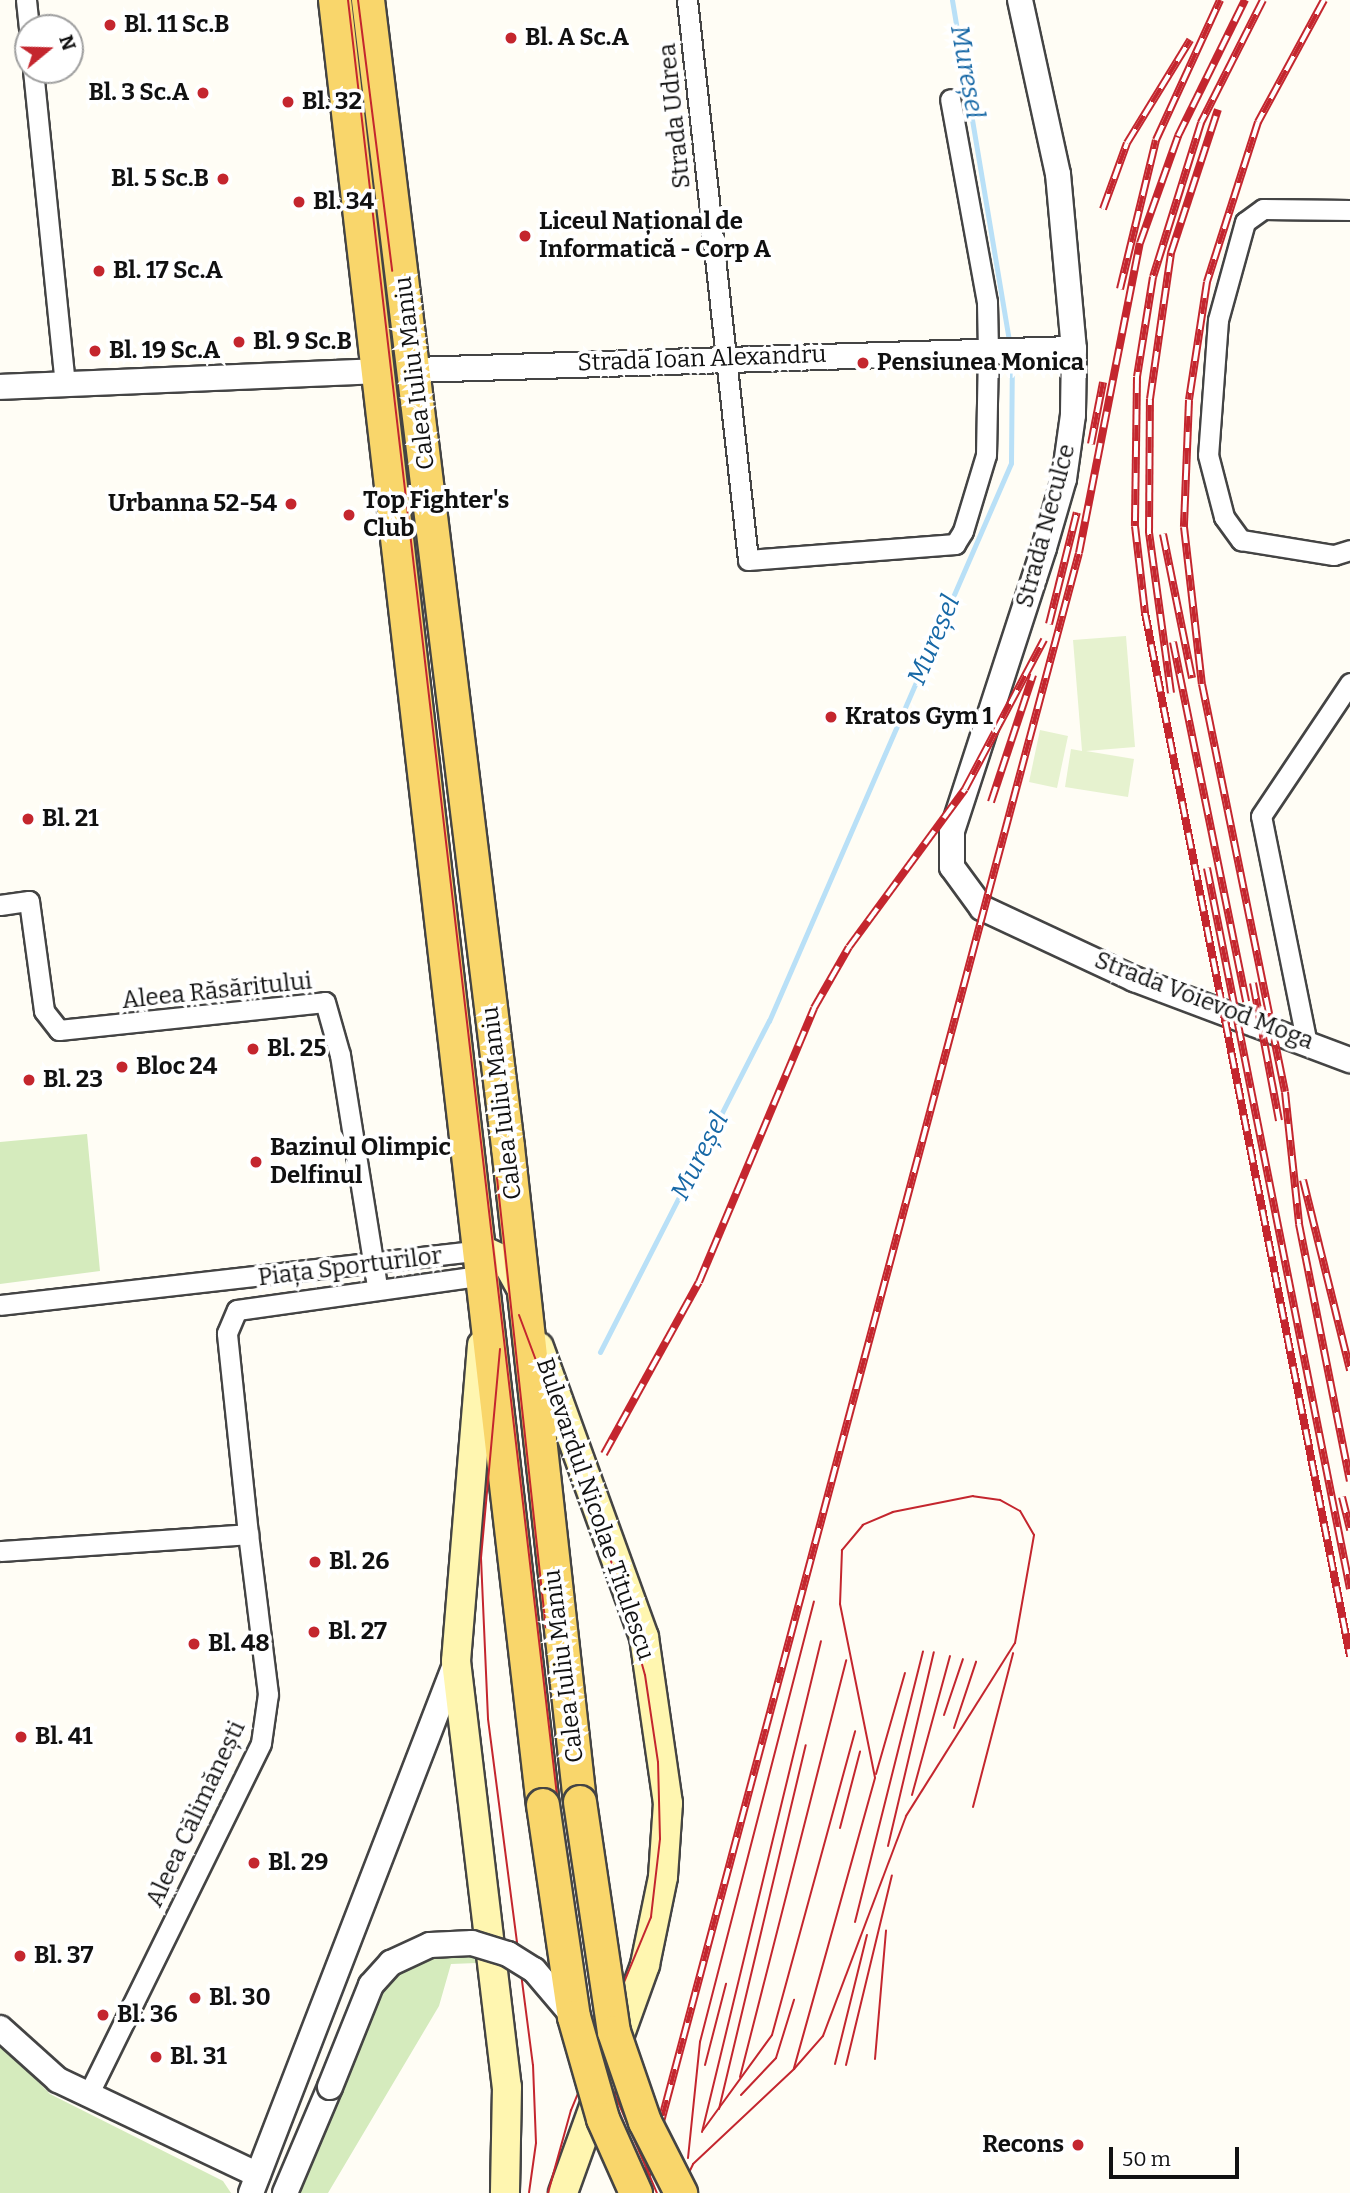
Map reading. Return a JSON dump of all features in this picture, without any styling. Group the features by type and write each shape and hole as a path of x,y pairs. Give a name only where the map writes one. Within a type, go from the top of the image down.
{"main road":[{"name":"Calea Iuliu Maniu","path":"335,0 381,371 543,1805 574,2017 603,2119 636,2193"},
{"name":"Calea Iuliu Maniu","path":"368,0 415,370 580,1802 614,2032 645,2122 681,2193"},
{"name":"Bulevardul Nicolae Titulescu","path":"485,1274 506,1261 523,1292 552,1393 641,1627 668,1802 663,1877 648,1952 563,2193"},
{"path":"485,1274 466,1483 456,1661 503,2041 510,2131 505,2193"}],"street":[{"name":"Strada Udrea","path":"687,0 748,560 955,544 986,455 988,351"},
{"name":"Strada Neculce","path":"982,908 956,879 952,831 1064,479 1073,349 1058,174 1020,0"},
{"path":"34,84 65,383"},
{"path":"950,99 987,302 988,351"},
{"path":"1350,210 1263,209 1245,222 1230,266 1209,412 1213,488 1233,531 1249,544 1334,555 1350,550"},
{"name":"Strada Ioan Alexandru","path":"415,370 727,356 1073,349"},
{"path":"0,387 381,371"},
{"path":"1306,1039 1261,816 1350,683"},
{"name":"Aleea Răsăritului","path":"0,905 29,901 44,1011 59,1030 325,1002 340,1055 373,1263"},
{"name":"Strada Voievod Moga","path":"982,908 1134,979 1306,1039 1350,1060"},
{"path":"373,1263 377,1287"},
{"name":"Piața Sporturilor","path":"0,1305 373,1263 485,1274"},
{"name":"Piața Sporturilor","path":"248,1534 229,1320 247,1304 485,1274"},
{"path":"0,1551 248,1534"},
{"name":"Aleea Călimănești","path":"88,2095 261,1743 268,1694 248,1534"},
{"path":"0,2028 34,2063 254,2184 456,1661"},
{"path":"285,2193 371,1986 391,1963 430,1945 472,1943 508,1954 534,1970 574,2017"}],"green space":[{"path":"1126,636 1135,747 1086,751 1134,759 1128,797 1065,787 1071,749 1082,751 1073,640"},
{"path":"1040,730 1068,736 1057,788 1029,782"},
{"path":"87,1134 100,1271 0,1284 0,1142"},
{"path":"442,1955 475,1955 477,1963 451,1964 439,2006 328,2193 299,2193 381,1994 403,1968"},
{"path":"0,2043 50,2094 223,2181 231,2193 0,2193"}],"waterway":[{"name":"Mureșel","path":"952,0 1010,345"},
{"name":"Mureșel","path":"600,1352 769,1021 1011,463 1012,358"}],"tram line":[{"path":"348,0 570,1908 598,2055 657,2193"},
{"path":"358,0 392,271"},
{"path":"497,1178 546,1627"},
{"path":"519,1315 621,1588 645,1675 658,1762 660,1839 651,1917 571,2110 548,2193"},
{"path":"500,1349 481,1558 488,1719 533,2065 536,2143 529,2193"},
{"path":"679,2193 693,2164 794,2069 823,2036 906,1816 1015,1643 1034,1535 1020,1511 1000,1500 973,1496 893,1512 863,1525 842,1550 840,1604 875,1778 794,2069"},
{"path":"688,2158 700,2042 814,1602"},
{"path":"702,2132 821,1641"},
{"path":"855,1922 923,1651"},
{"path":"888,1846 934,1652"},
{"path":"973,1807 1013,1653"},
{"path":"912,1795 950,1656"},
{"path":"944,1715 963,1659"},
{"path":"740,2077 846,1660"},
{"path":"954,1728 976,1662"},
{"path":"876,1774 905,1673"},
{"path":"703,2130 772,2035 855,1731"},
{"path":"719,2109 806,1745"},
{"path":"840,1828 860,1752"},
{"path":"846,2065 892,1875"},
{"path":"875,2059 886,1930"},
{"path":"835,2064 867,1935"},
{"path":"705,2065 726,1984"},
{"path":"741,2095 776,2058 794,2000"}],"railway":[{"path":"1120,289 1156,140 1220,0"},
{"path":"642,2193 1079,553 1140,243 1178,136 1245,0"},
{"path":"1263,0 1201,123 1153,277 1137,377 1135,526 1145,613 1350,1656"},
{"path":"1324,0 1258,122 1207,282 1189,400 1184,527 1202,684 1285,1092 1299,1224 1350,1481"},
{"path":"1103,209 1127,143 1190,40"},
{"path":"1171,693 1149,533 1150,399 1171,253 1218,109"},
{"path":"1091,444 1103,382"},
{"path":"1049,624 1077,512"},
{"path":"1163,534 1192,678"},
{"path":"604,1454 699,1282 814,1008 849,947 965,789 1044,640"},
{"path":"1173,642 1246,1002"},
{"path":"991,802 1033,675"},
{"path":"1207,868 1350,1589"},
{"path":"1253,983 1279,1121"},
{"path":"1303,1180 1350,1370"},
{"path":"1342,1497 1350,1530"}],"place":[{"name":"Bl. 11 Sc.B","path":"110,25"},
{"name":"Bl. A Sc.A","path":"511,38"},
{"name":"Bl. 3 Sc.A","path":"203,93"},
{"name":"Bl. 32","path":"288,102"},
{"name":"Bl. 5 Sc.B","path":"223,179"},
{"name":"Bl. 34","path":"299,202"},
{"name":"Liceul Național de Informatică - Corp A","path":"525,236"},
{"name":"Bl. 17 Sc.A","path":"99,271"},
{"name":"Bl. 9 Sc.B","path":"239,342"},
{"name":"Bl. 19 Sc.A","path":"95,351"},
{"name":"Pensiunea Monica","path":"863,363"},
{"name":"Urbanna 52-54","path":"291,504"},
{"name":"Top Fighter's Club","path":"349,515"},
{"name":"Kratos Gym 1","path":"831,717"},
{"name":"Bl. 21","path":"28,819"},
{"name":"Bl. 25","path":"253,1049"},
{"name":"Bloc 24","path":"122,1067"},
{"name":"Bl. 23","path":"29,1080"},
{"name":"Bazinul Olimpic Delfinul","path":"256,1162"},
{"name":"Bl. 26","path":"315,1562"},
{"name":"Bl. 27","path":"314,1632"},
{"name":"Bl. 48","path":"194,1644"},
{"name":"Bl. 41","path":"21,1737"},
{"name":"Bl. 29","path":"254,1863"},
{"name":"Bl. 37","path":"20,1956"},
{"name":"Bl. 30","path":"195,1998"},
{"name":"Bl. 36","path":"103,2015"},
{"name":"Bl. 31","path":"156,2057"},
{"name":"Recons","path":"1078,2145"}]}
